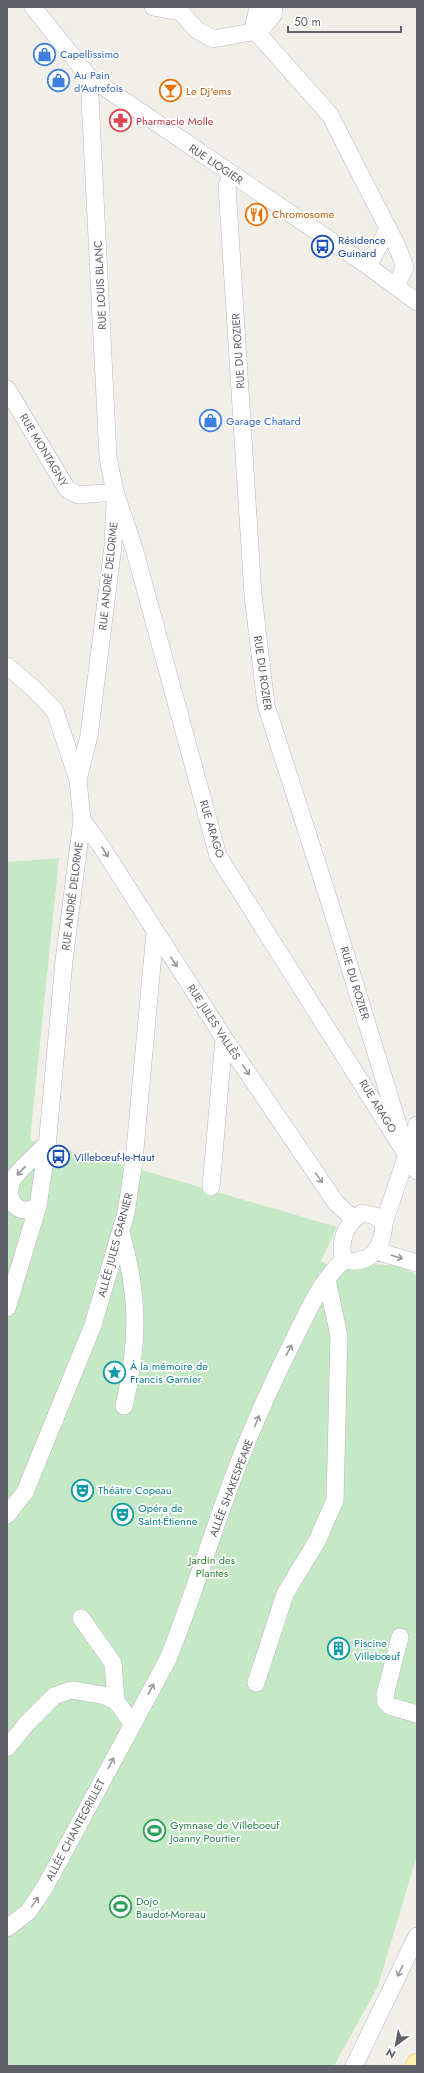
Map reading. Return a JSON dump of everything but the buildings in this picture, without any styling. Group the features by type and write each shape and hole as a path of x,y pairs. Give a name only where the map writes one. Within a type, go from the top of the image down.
{"street":[{"name":"RUE LIOGIER","path":"33,7 89,77 368,266 417,302"},
{"path":"153,7 178,9 197,30 213,39 257,30 273,15 274,7"},
{"path":"258,7 257,30 330,116 396,244 405,268 396,286"},
{"name":"RUE LOUIS BLANC","path":"89,77 108,457 115,492"},
{"name":"RUE DU ROZIER","path":"232,175 227,186 253,595 266,705 328,897 407,1152"},
{"path":"368,266 388,229"},
{"path":"396,244 417,261"},
{"name":"RUE MONTAGNY","path":"7,389 67,489 78,495 115,492"},
{"name":"RUE ANDRÉ DELORME","path":"9,1303 38,1206 47,1143 64,961 82,820 78,780 89,736 113,546 115,492"},
{"name":"RUE ARAGO","path":"115,492 134,548 218,856 407,1152 417,1171"},
{"path":"7,666 33,688 54,711 78,780"},
{"name":"RUE JULES VALLÈS","path":"82,820 99,843 224,1038 336,1203 353,1218"},
{"name":"ALLÉE JULES GARNIER","path":"7,1515 25,1492 74,1373 93,1325 121,1232 134,1160 155,932"},
{"path":"211,1187 224,1038"},
{"path":"384,1223 375,1216 362,1213 353,1218 346,1231 340,1249 344,1260 355,1263 366,1260 376,1251 384,1233 384,1223 417,1124"},
{"path":"38,1206 26,1211 20,1209 10,1201 9,1193 11,1183 47,1143"},
{"path":"121,1232 130,1263 135,1294 136,1337 132,1373 124,1406"},
{"path":"376,1251 417,1263"},
{"name":"ALLÉE SHAKESPEARE","path":"132,1723 168,1659 183,1622 228,1493 271,1385 319,1291 335,1268 344,1260"},
{"path":"256,1682 285,1594 317,1541 335,1500 339,1336 327,1280"},
{"path":"81,1618 113,1663 116,1702"},
{"path":"400,1637 385,1695 386,1702 390,1706 417,1714"},
{"path":"7,1748 26,1722 54,1696 72,1690 102,1695 116,1702 132,1723"},
{"name":"ALLÉE CHANTEGRILLET","path":"7,1928 28,1912 45,1887 132,1723"},
{"path":"354,2066 417,1936"}],"green space":[{"name":"Jardin des Plantes","path":"59,858 30,1140 138,1169 337,1227 321,1261 342,1273 360,1263 400,1266 412,1272 417,1277 417,1855 378,1986 334,2066 7,2066 7,862"}],"place":[{"name":"Capellissimo","path":"45,54"},
{"name":"Au Pain d'Autrefois","path":"58,81"},
{"name":"Le Dj'ems","path":"170,91"},
{"name":"Pharmacie Molle","path":"120,121"},
{"name":"Chromosome","path":"257,214"},
{"name":"Résidence Guinard","path":"322,246"},
{"name":"Garage Chatard","path":"210,421"},
{"name":"Villebœuf-le-Haut","path":"59,1157"},
{"name":"À la mémoire de Francis Garnier","path":"115,1372"},
{"name":"Théâtre Copeau","path":"83,1490"},
{"name":"Opéra de Saint-Étienne","path":"123,1514"},
{"name":"Piscine Villebœuf","path":"338,1649"},
{"name":"Gymnase de Villeboeuf Joanny Pourtier","path":"155,1831"},
{"name":"Dojo Baudot-Moreau","path":"120,1907"}]}
